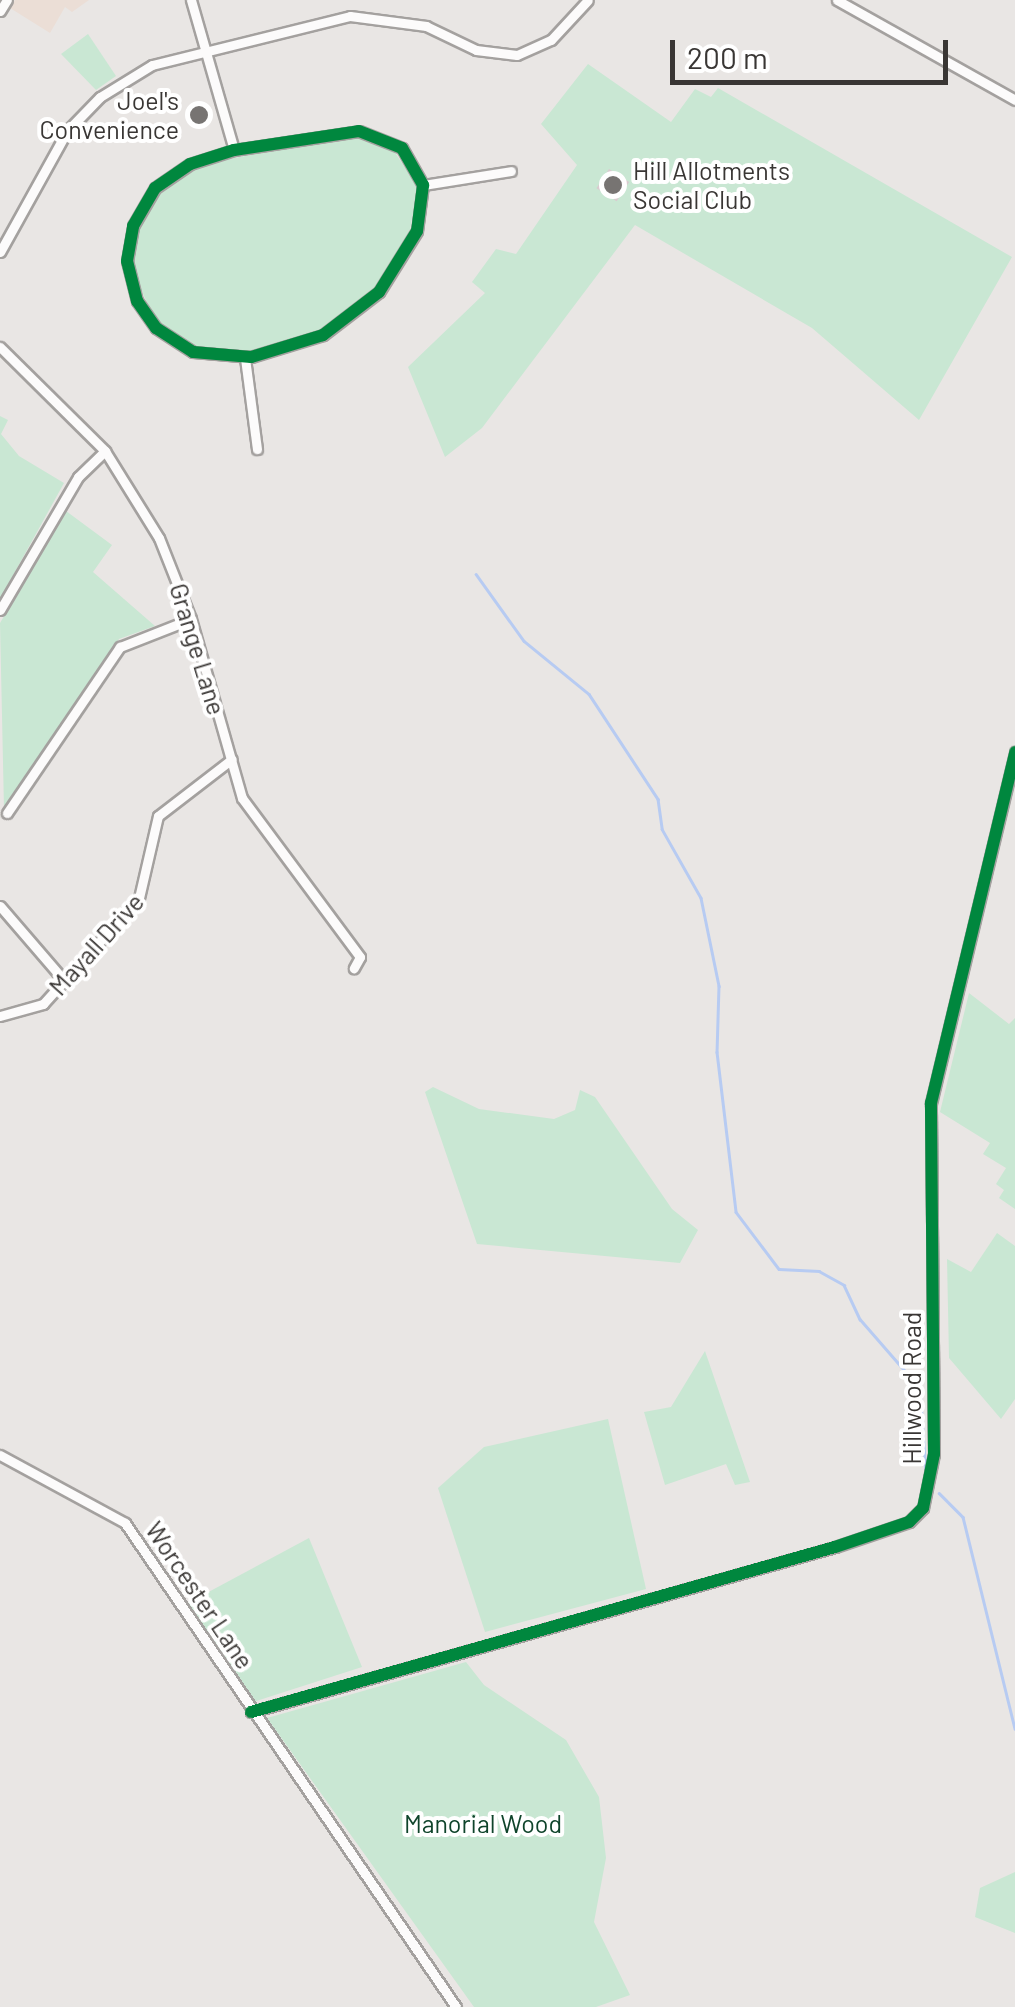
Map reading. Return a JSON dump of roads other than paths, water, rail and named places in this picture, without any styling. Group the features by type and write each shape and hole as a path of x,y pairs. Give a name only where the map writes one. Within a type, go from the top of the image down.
{"street":[{"path":"0,11 7,0"},
{"path":"191,0 234,150"},
{"path":"0,252 52,154 87,109 138,72 205,48 301,22 374,16 429,26 492,54 517,55 550,40 588,0"},
{"path":"838,0 1015,100"},
{"path":"376,134 402,148 422,185 417,230 379,292 323,335 245,358 193,352 156,328 137,301 128,261 133,226 155,188 190,164 234,150 298,135 376,134"},
{"path":"422,185 511,171"},
{"name":"Grange Lane","path":"0,347 105,451 158,538 192,619 242,798 360,956 354,968"},
{"path":"245,358 257,449"},
{"path":"0,610 78,477 105,451"},
{"path":"7,813 120,647 192,619"},
{"name":"Hillwood Road","path":"251,1712 835,1547 909,1522 923,1508 934,1454 931,1104 1015,752"},
{"name":"Mayall Drive","path":"0,1016 43,1004 62,978 146,889 150,832 167,803 232,759"},
{"path":"0,906 62,978"},
{"name":"Worcester Lane","path":"0,1455 125,1523 456,2007"}],"waterway":[{"path":"476,574 524,641 589,694 658,799 662,829 701,898 719,986 717,1052 736,1212 779,1269 819,1271 844,1285 860,1319 920,1388 926,1474"},
{"path":"939,1493 963,1517 1015,1729"}],"place":[{"name":"Joel's Convenience","path":"199,115"},
{"name":"Hill Allotments Social Club","path":"613,185"}],"park label":[{"name":"Manorial Wood","path":"483,1823"}]}
